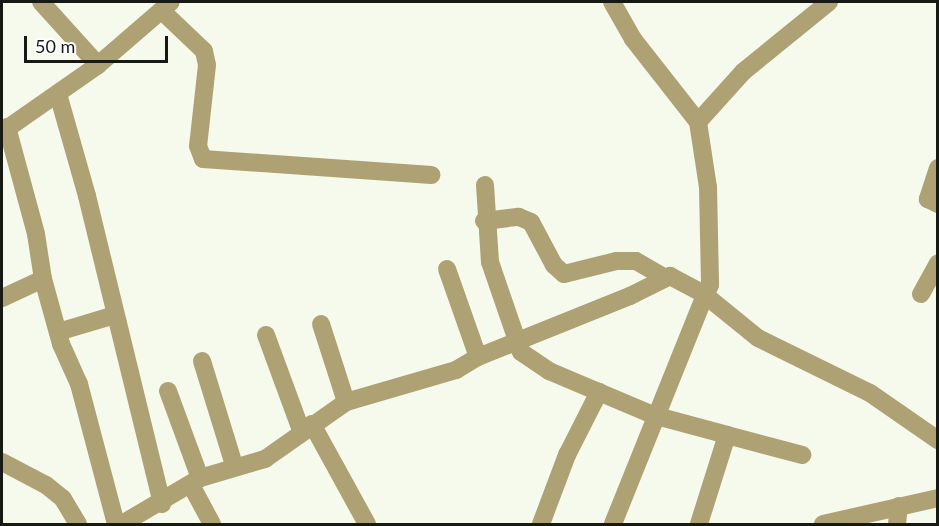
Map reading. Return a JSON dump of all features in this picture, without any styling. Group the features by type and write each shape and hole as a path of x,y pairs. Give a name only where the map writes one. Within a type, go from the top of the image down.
{"street":[{"path":"41,2 98,65"},
{"path":"612,2 633,39 698,122 708,187 710,285 653,415 613,525"},
{"path":"698,122 743,72 829,2"},
{"path":"116,525 79,384 58,332 43,279 36,234 4,130 98,65 166,6 204,51 207,64 198,146 203,159 431,175"},
{"path":"58,94 162,504"},
{"path":"938,168 928,199 938,204"},
{"path":"485,185 484,221 490,262 516,342 533,361 653,415 802,455"},
{"path":"484,221 519,217 531,222 554,265 564,274 616,261 636,261 664,277 682,280 705,295 758,338 870,393 938,440"},
{"path":"921,294 938,263"},
{"path":"447,269 478,357"},
{"path":"122,525 162,504 196,482 234,465 265,459 281,450 307,427 346,402 456,370 478,357 630,296 664,277"},
{"path":"2,298 43,279"},
{"path":"58,332 115,315"},
{"path":"321,324 346,402"},
{"path":"266,335 307,427 367,525"},
{"path":"202,361 234,465"},
{"path":"168,391 212,525"},
{"path":"541,525 567,455 599,392"},
{"path":"699,525 727,435"},
{"path":"2,462 45,485 63,499 78,525"},
{"path":"823,525 938,498"},
{"path":"897,525 899,506"}]}
